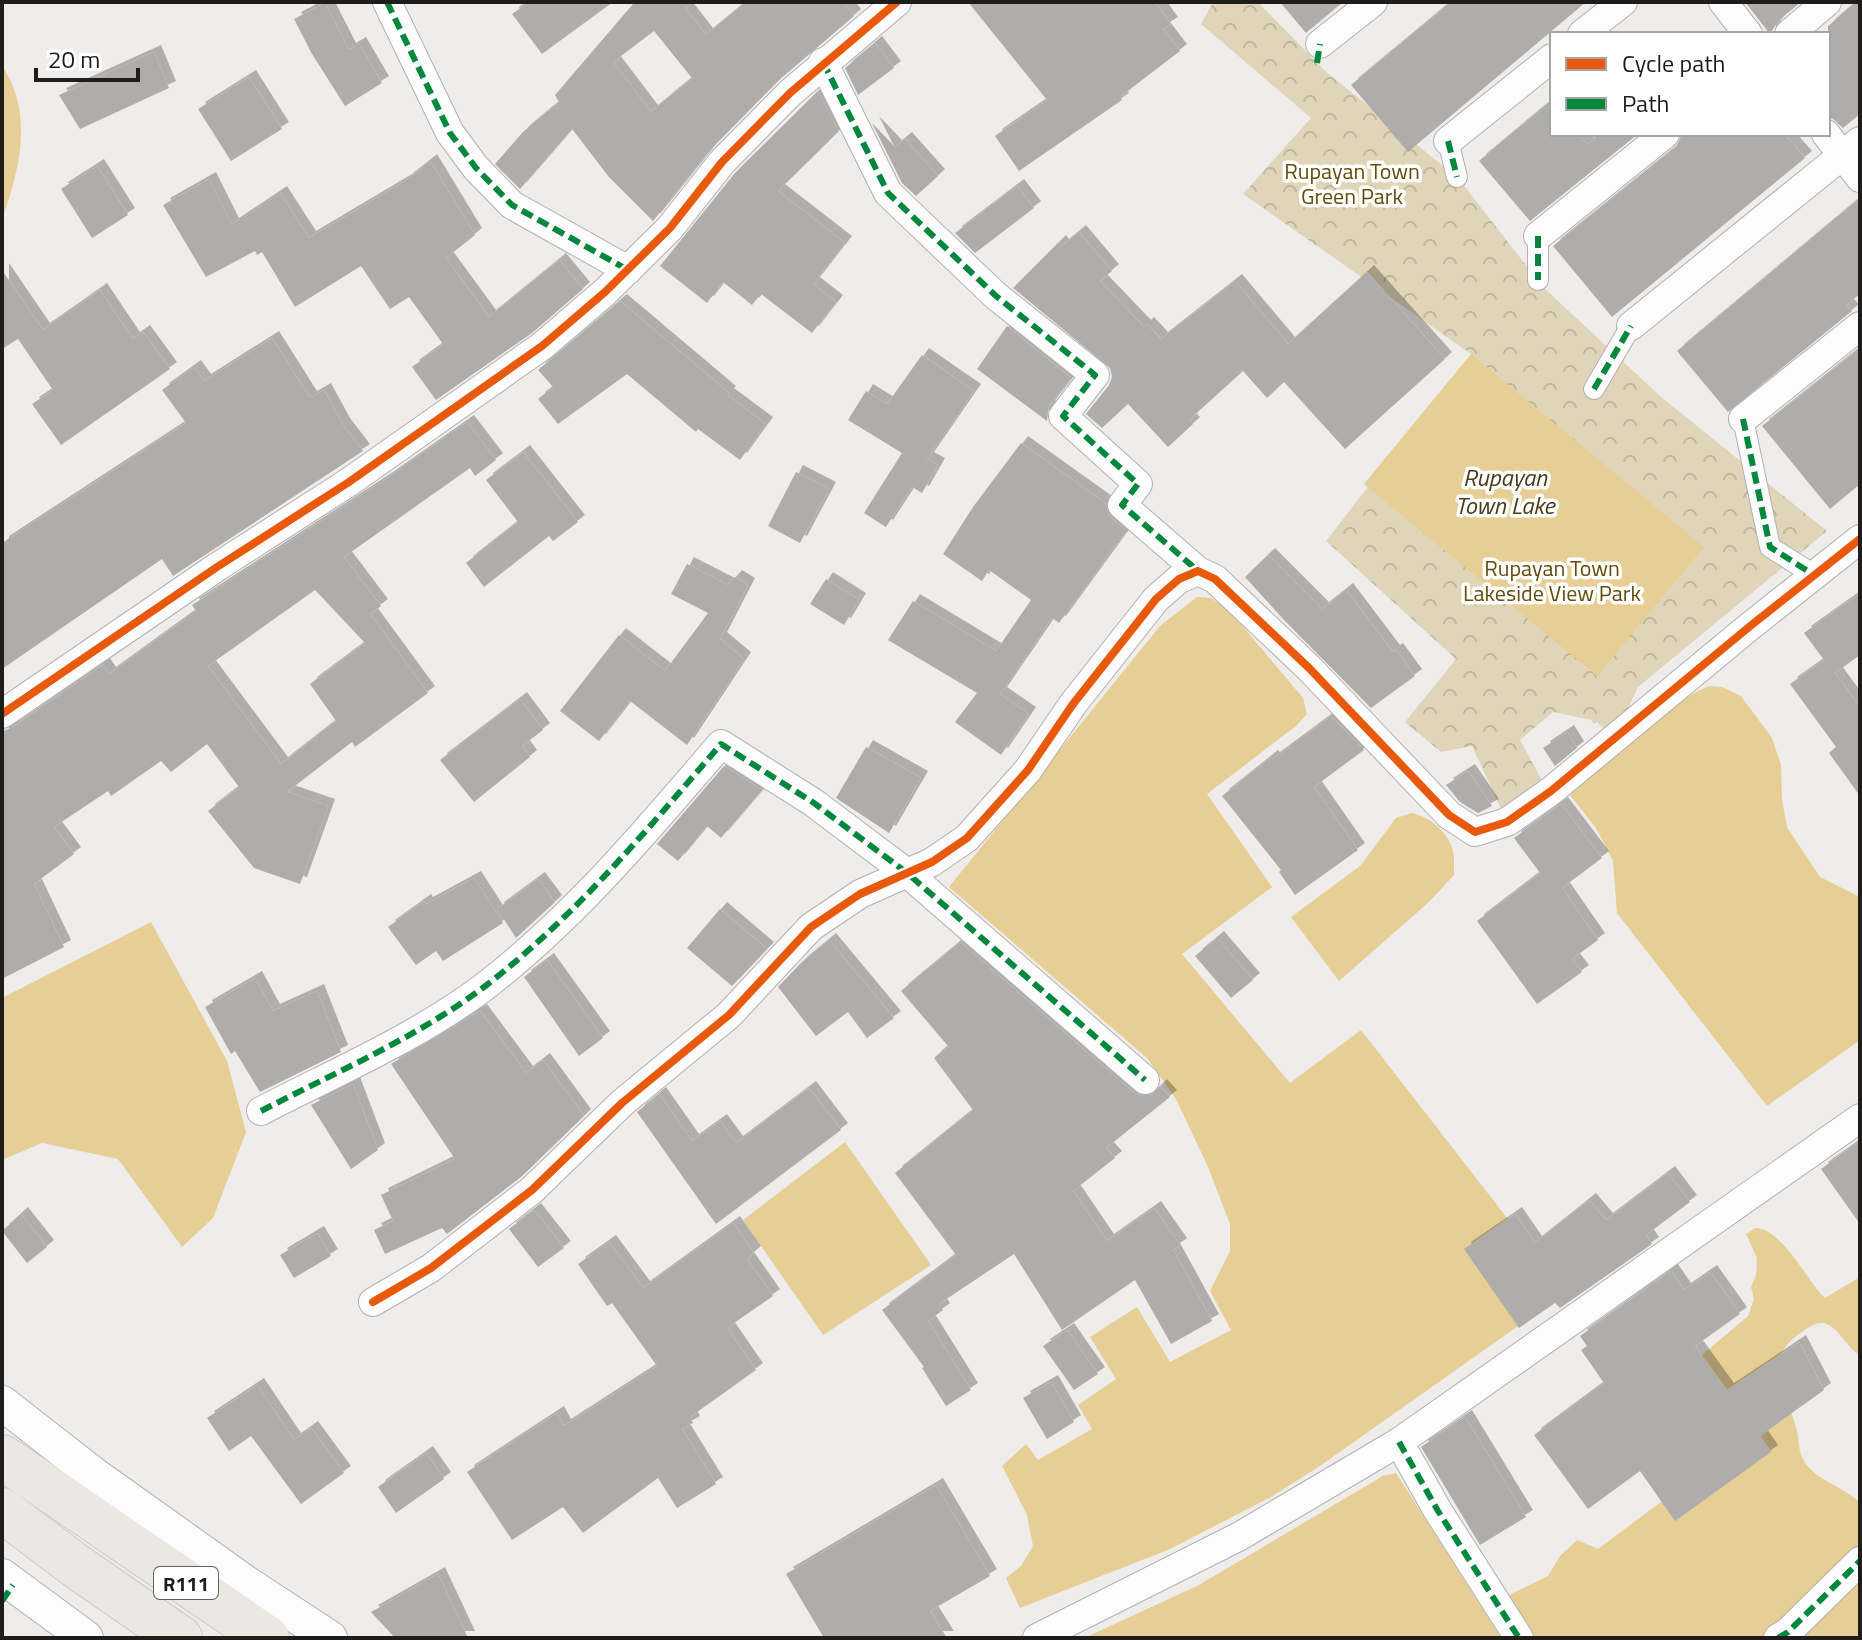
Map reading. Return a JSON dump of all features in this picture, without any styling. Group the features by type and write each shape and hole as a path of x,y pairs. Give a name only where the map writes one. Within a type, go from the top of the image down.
{"main road":[{"name":"R111","path":"2,1457 105,1530 237,1597 267,1638"},
{"name":"R111","path":"2,1510 180,1638"}],"street":[{"path":"387,2 450,133 476,168 512,205 628,270"},
{"path":"2,714 41,690 132,624 349,482 542,346 628,270 670,228 722,162 823,62 897,2"},
{"path":"1319,53 1373,2"},
{"path":"1585,32 1623,2"},
{"path":"1723,2 1746,32"},
{"path":"1791,32 1827,2"},
{"path":"1457,177 1448,141 1550,60"},
{"path":"823,62 888,193 996,296 1095,375 1063,416 1138,484 1122,505 1198,571 1215,579 1237,598 1309,668 1449,815 1475,832 1507,822 1551,791 1860,539"},
{"path":"1538,280 1538,236 1663,136"},
{"path":"1594,389 1631,326 1843,143 1860,178"},
{"path":"1814,575 1770,547 1743,419 1860,326"},
{"path":"373,1302 431,1268 532,1190 622,1103 729,1015 811,927 860,894 932,862 967,838 1028,770 1073,704 1156,599 1179,579 1198,571"},
{"path":"261,1111 381,1051 482,988 526,953 651,825 721,744 814,803 907,873 1145,1080"},
{"path":"1037,1638 1240,1536 1399,1442 1860,1118"},
{"path":"2,1403 93,1474 237,1597 330,1638"},
{"path":"1399,1442 1438,1511 1519,1638"},
{"path":"1778,1638 1788,1632 1860,1561"},
{"path":"6,1587 86,1638"}],"green space":[{"path":"1213,2 1258,2 1325,71 1458,178 1543,287 1660,396 1827,531 1638,687 1614,739 1597,722 1594,724 1591,720 1553,712 1520,740 1549,793 1507,822 1472,746 1441,752 1405,722 1456,659 1326,541 1471,354 1243,194 1311,118 1201,24"}],"water":[{"path":"2,65 18,103 21,142 2,219"},
{"name":"Rupayan Town Lake","path":"1471,354 1704,547 1597,676 1364,484"},
{"path":"1197,597 1211,598 1229,610 1303,698 1307,714 1296,726 1207,794 1272,887 1182,954 1290,1083 1361,1030 1511,1223 1555,1300 1317,1468 1269,1498 1170,1549 1020,1608 1006,1578 1021,1566 1033,1546 1027,1515 1002,1466 1026,1444 1038,1460 1092,1429 1078,1405 1116,1379 1090,1337 1137,1307 1170,1362 1231,1330 1210,1291 1230,1251 1230,1224 1208,1167 1176,1099 1147,1058 949,887 1160,626"},
{"path":"1709,686 1722,687 1741,696 1772,738 1781,765 1787,827 1820,877 1860,897 1860,1040 1767,1106 1617,913 1613,861 1596,828 1570,795 1652,721 1688,696"},
{"path":"1412,813 1431,821 1446,836 1453,851 1454,875 1429,902 1339,981 1291,917 1360,866 1396,818"},
{"path":"151,922 227,1061 246,1132 213,1218 182,1247 118,1159 42,1143 2,1160 2,998"},
{"path":"845,1142 931,1265 823,1335 743,1220"},
{"path":"1755,1228 1765,1230 1784,1245 1825,1298 1860,1277 1860,1355 1834,1328 1820,1323 1800,1333 1788,1344 1778,1366 1802,1457 1813,1472 1860,1503 1860,1552 1765,1638 1528,1638 1506,1606 1511,1594 1548,1576 1560,1556 1577,1540 1598,1549 1685,1484 1696,1360 1748,1316 1754,1299 1751,1287 1756,1275 1757,1258 1746,1234"},
{"path":"1396,1473 1501,1638 1084,1638 1197,1586 1383,1476"},
{"path":"1860,1577 1860,1638 1801,1638"}],"building":[{"path":"529,2 613,2 542,54 512,14"},
{"path":"693,2 685,8 706,35 746,2 843,2 854,16 779,80 710,150 653,221 609,177 572,129 520,189 495,164 523,132 559,102 555,95 633,4","holes":["654,31 692,78 651,112 613,62"]},
{"path":"968,2 1155,2 1171,24 1163,29 1180,51 1120,97 1122,100 1019,171 995,136 1047,100"},
{"path":"1280,2 1343,2 1306,33"},
{"path":"1451,2 1586,2 1408,152 1351,85"},
{"path":"1745,2 1801,2 1778,21 1771,32"},
{"path":"1860,2 1860,114 1843,128 1830,118 1828,26"},
{"path":"325,3 349,50 359,44 382,83 345,106 294,19"},
{"path":"875,43 894,68 858,95 845,68"},
{"path":"154,52 169,88 80,129 59,95"},
{"path":"249,77 282,129 231,161 198,109"},
{"path":"818,91 840,135 838,132 778,191 845,243 813,284 836,302 812,333 761,294 752,305 723,282 707,303 660,266 735,173"},
{"path":"1550,102 1550,136 1580,136 1587,145 1598,136 1636,136 1530,221 1479,161"},
{"path":"872,123 895,147 905,139 938,176 916,196 902,183"},
{"path":"1681,136 1786,136 1805,158 1612,317 1553,246 1676,147"},
{"path":"430,161 475,235 446,258 489,317 559,260 583,289 532,333 436,400 412,367 443,344 409,297 390,309 361,266 295,307 262,252 257,255 255,251 206,277 163,205 209,179 232,225 280,193 309,238 405,181"},
{"path":"97,166 128,215 92,238 61,189"},
{"path":"1017,186 1034,208 975,253 955,233"},
{"path":"1860,198 1860,294 1846,305 1852,311 1728,412 1677,351"},
{"path":"1079,232 1112,271 1100,281 1144,327 1147,324 1161,339 1235,281 1288,344 1367,272 1445,359 1345,449 1284,382 1267,398 1243,371 1189,420 1193,424 1168,447 1128,404 1102,428 1086,414 1109,385 1112,377 1110,368 1013,288 1059,242 1062,246"},
{"path":"2,270 43,330 100,290 133,339 143,332 170,369 61,445 32,404 53,390 18,339 2,349"},
{"path":"620,301 729,393 727,395 766,424 740,460 698,429 696,432 627,374 558,424 538,399 553,387 538,370"},
{"path":"1007,326 1071,378 1049,406 1047,421 977,369"},
{"path":"272,338 310,398 324,390 343,425 363,451 173,576 162,559 2,669 2,543 186,423 162,390 194,367 204,381"},
{"path":"1860,348 1860,484 1830,509 1762,426"},
{"path":"922,355 974,391 927,459 938,465 922,493 912,487 886,527 864,513 902,453 848,420 866,391 887,404"},
{"path":"467,422 496,460 475,476 470,468 344,557 381,606 370,614 428,693 355,747 352,742 287,792 328,806 300,884 254,868 208,811 239,787 207,744 171,772 161,761 111,796 108,791 54,827 74,854 34,884 64,947 2,979 2,731 12,728 103,665 109,674 196,611 192,605 386,479","holes":["315,590 365,643 310,684 336,721 281,764 208,666"]},
{"path":"1021,443 1105,503 1110,517 1126,531 1059,623 1052,618 1000,694 1029,714 1001,755 955,722 977,693 888,640 913,601 996,651 1031,600 989,570 982,581 943,554 973,507"},
{"path":"523,452 578,522 553,541 549,536 484,587 466,563 518,522 486,480"},
{"path":"796,472 829,489 800,543 768,526"},
{"path":"1268,555 1322,609 1346,590 1415,676 1371,708 1245,577"},
{"path":"687,564 728,585 735,577 748,585 720,639 744,659 687,745 630,701 599,741 560,711 619,635 665,671 708,613 671,594"},
{"path":"826,579 859,600 844,625 810,604"},
{"path":"1860,593 1860,655 1835,673 1860,707 1860,796 1829,753 1836,747 1790,684 1824,660 1804,633"},
{"path":"520,699 543,730 522,746 530,757 474,802 440,760"},
{"path":"1331,716 1364,750 1314,787 1358,850 1295,895 1279,872 1281,870 1222,796 1271,757 1273,759"},
{"path":"1567,732 1577,748 1555,766 1543,748"},
{"path":"866,747 921,778 889,833 836,798"},
{"path":"724,766 762,790 721,838 707,826 678,861 657,844"},
{"path":"1468,771 1492,806 1478,813 1460,802 1446,785"},
{"path":"1561,804 1602,858 1562,888 1598,940 1572,959 1582,972 1537,1004 1477,921 1540,873 1514,838"},
{"path":"474,878 503,923 443,961 436,951 416,965 388,927 424,901 426,904"},
{"path":"538,879 555,902 516,938 497,909"},
{"path":"720,909 767,949 732,986 687,948"},
{"path":"1217,938 1253,980 1231,998 1195,956"},
{"path":"829,940 894,1018 867,1038 848,1012 816,1036 778,987"},
{"path":"960,942 1134,1093 1150,1096 1160,1086 1170,1097 1106,1148 1115,1158 1073,1191 1107,1241 1154,1208 1180,1245 1173,1250 1212,1321 1171,1344 1135,1280 1062,1330 1014,1254 939,1304 943,1310 928,1321 971,1390 946,1406 924,1367 882,1310 956,1255 895,1173 973,1110 934,1058 948,1046 901,991"},
{"path":"547,960 603,1038 579,1056 524,977"},
{"path":"255,978 273,1011 317,991 341,1052 260,1092 235,1051 231,1054 205,1007"},
{"path":"480,1011 526,1073 543,1060 584,1116 521,1177 447,1234 442,1228 385,1254 374,1230 393,1221 381,1195 455,1159 391,1064"},
{"path":"353,1084 378,1150 351,1169 311,1105"},
{"path":"809,1088 841,1130 716,1224 637,1112 659,1094 692,1141 720,1121 736,1143"},
{"path":"1860,1141 1860,1224 1821,1169"},
{"path":"1668,1173 1690,1202 1646,1235 1652,1244 1560,1308 1555,1303 1519,1328 1464,1249 1515,1214 1535,1243 1589,1200 1606,1220"},
{"path":"534,1210 564,1248 538,1267 509,1229"},
{"path":"21,1214 47,1247 27,1263 2,1231"},
{"path":"733,1223 754,1253 747,1259 773,1296 727,1328 756,1370 690,1417 693,1423 682,1429 716,1484 677,1508 658,1478 583,1533 563,1507 512,1540 467,1472 557,1413 564,1426 657,1366 612,1303 607,1306 578,1264 609,1242 643,1288"},
{"path":"317,1233 331,1256 294,1278 280,1255"},
{"path":"1671,1271 1684,1290 1710,1272 1740,1314 1695,1346 1727,1390 1799,1342 1824,1390 1760,1436 1771,1452 1675,1521 1640,1471 1588,1509 1534,1435 1604,1383 1581,1350 1587,1346 1580,1336"},
{"path":"1067,1330 1098,1374 1074,1390 1043,1346"},
{"path":"1051,1382 1074,1422 1047,1439 1023,1398"},
{"path":"257,1385 294,1440 311,1428 344,1473 301,1504 251,1436 229,1451 207,1418"},
{"path":"1465,1417 1526,1517 1480,1545 1421,1447"},
{"path":"426,1453 444,1479 396,1513 378,1487"},
{"path":"936,1485 990,1576 930,1611 947,1638 824,1638 786,1574"},
{"path":"438,1574 468,1638 395,1638 371,1612"}],"marked path":[{"path":"387,2 450,133 476,168 512,205 628,270"},
{"path":"1317,63 1320,44"},
{"path":"823,62 888,193 996,296 1095,375 1063,416 1138,484 1122,505 1198,571"},
{"path":"1448,141 1457,177"},
{"path":"1538,236 1538,280"},
{"path":"1594,389 1631,326"},
{"path":"1743,419 1770,547 1814,575"},
{"path":"261,1111 403,1038 484,987 579,902 721,744 814,803 907,873 1145,1080"},
{"path":"1399,1442 1438,1511 1519,1638"},
{"path":"1778,1638 1788,1632 1860,1561"},
{"path":"2,1601 13,1585"}],"cycle path":[{"path":"2,714 217,567 349,482 542,346 605,292 670,228 722,162 790,93 897,2"},
{"path":"373,1302 431,1268 532,1190 622,1103 729,1015 811,927 860,894 932,862 967,838 1028,770 1073,704 1156,599 1179,579 1198,571 1215,579 1309,668 1449,815 1475,832 1507,822 1551,791 1860,539"}],"park label":[{"name":"Rupayan Town Green Park","path":"1352,184"},
{"name":"Rupayan Town Lakeside View Park","path":"1552,580"}]}
